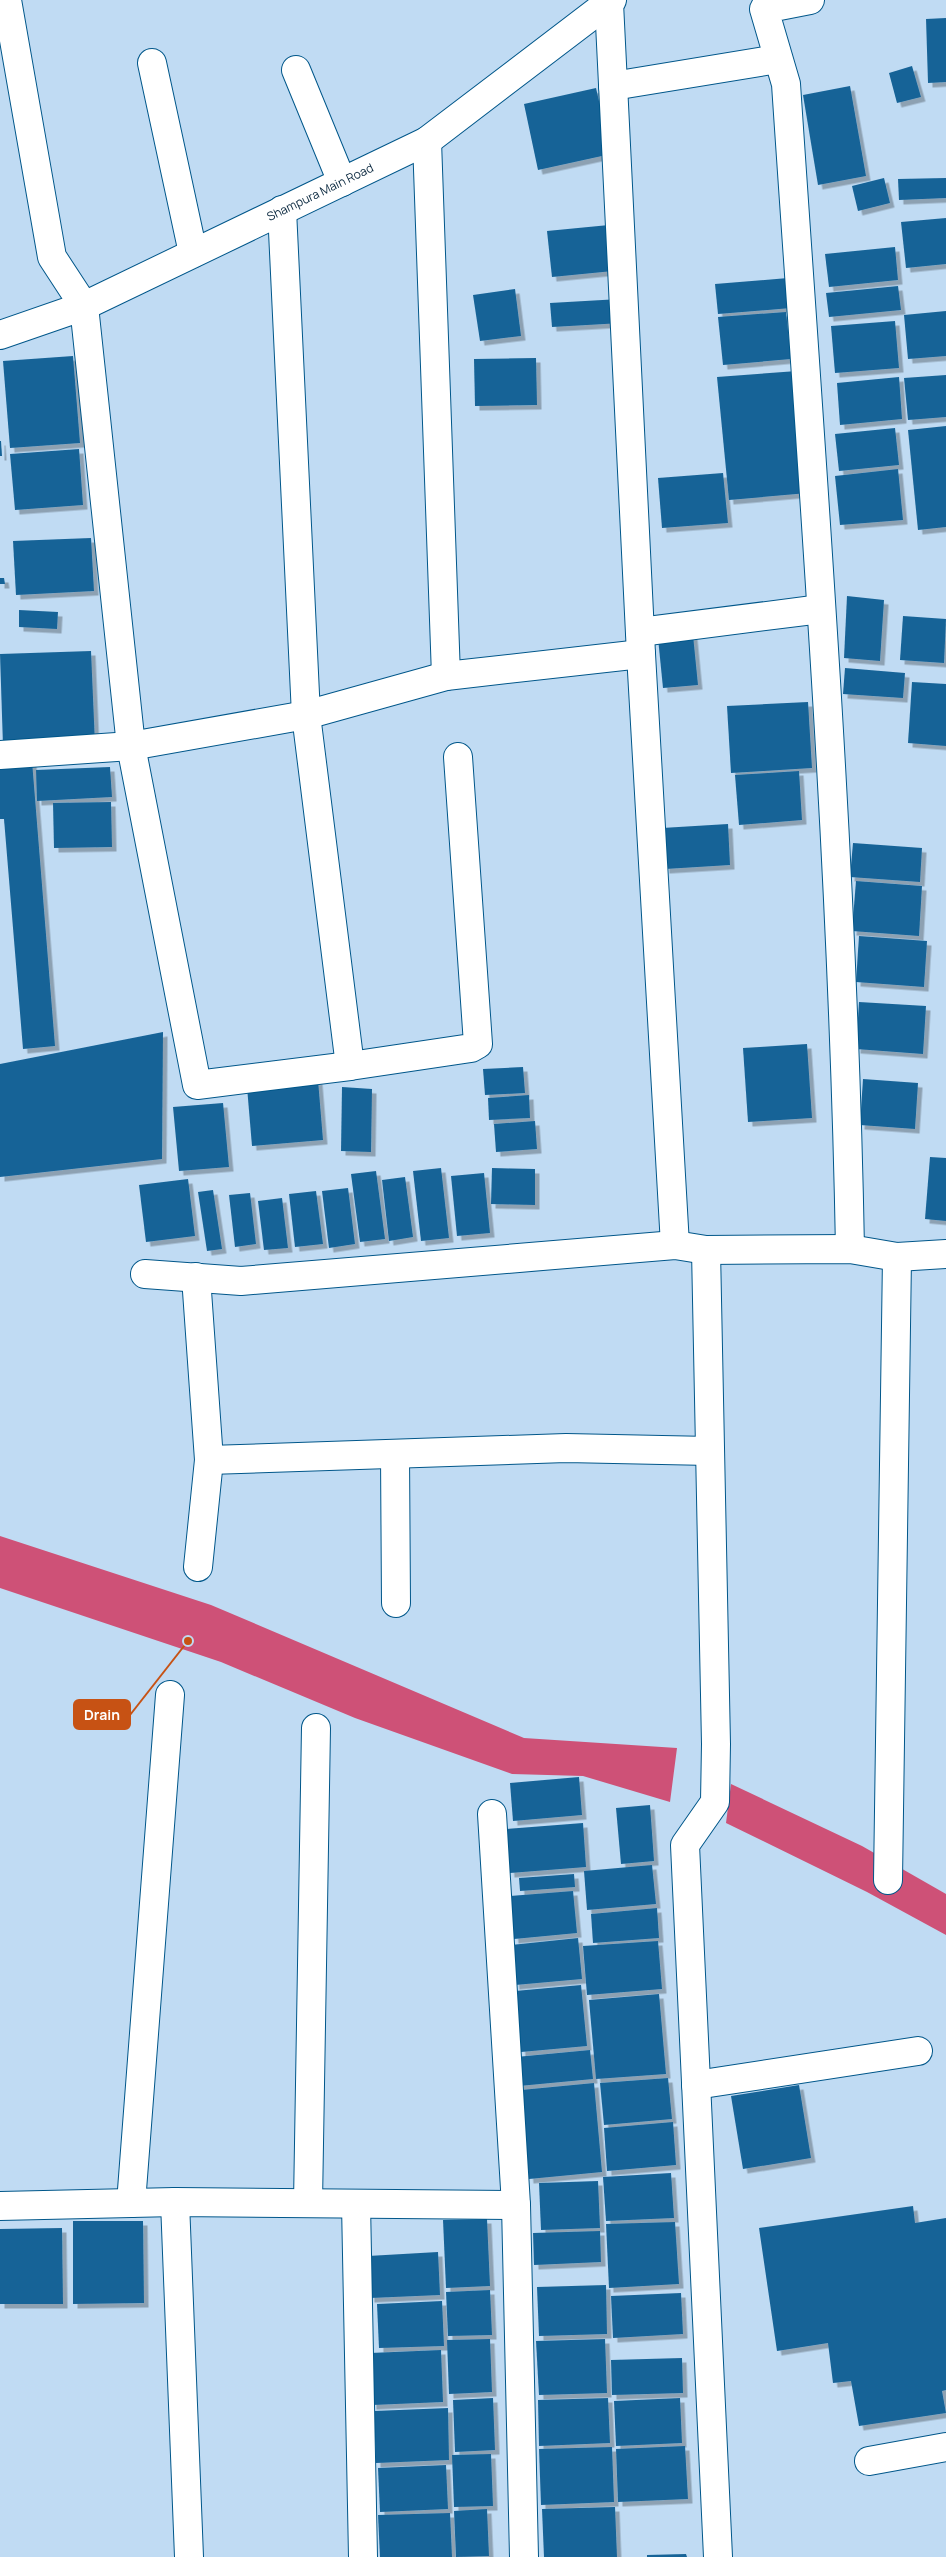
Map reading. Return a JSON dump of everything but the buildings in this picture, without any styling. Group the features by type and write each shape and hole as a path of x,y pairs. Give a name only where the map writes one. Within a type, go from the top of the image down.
{"street":[{"path":"7,0 52,257 84,306 131,746 196,1085 350,1066 471,1048 478,1044 458,757"},
{"path":"810,0 764,9 786,84 821,609 847,1073 850,1248"},
{"path":"610,2 641,643 675,1244"},
{"name":"Shampura Main Road","path":"0,335 84,306 427,141 610,2"},
{"path":"613,86 778,59"},
{"path":"152,62 193,253"},
{"path":"296,70 342,182"},
{"path":"427,141 446,676"},
{"path":"282,210 306,715 350,1066"},
{"path":"0,755 131,746 306,715 446,676 641,643 821,609"},
{"path":"145,1274 240,1281 675,1244 706,1250 850,1248 897,1257 946,1254"},
{"path":"706,1250 716,1744 715,1802 685,1845 718,2557"},
{"path":"888,1880 897,1257"},
{"path":"196,1277 209,1460 198,1567"},
{"path":"209,1460 566,1448 710,1451"},
{"path":"394,1454 396,1603"},
{"path":"131,2203 170,1694"},
{"path":"308,2203 316,1728"},
{"path":"492,1814 516,2205 524,2557"},
{"path":"696,2085 918,2051"},
{"path":"175,2202 188,2557"},
{"path":"0,2206 175,2202 516,2205"},
{"path":"356,2204 363,2557"},
{"path":"869,2461 946,2447"}],"shaded area":[{"path":"0,1536 211,1605 524,1738 677,1748 670,1802 583,1776 512,1774 355,1718 221,1662 0,1588"},
{"path":"731,1784 862,1846 946,1894 946,1935 867,1892 726,1823"}],"place":[{"name":"Drain","path":"188,1641"}]}
